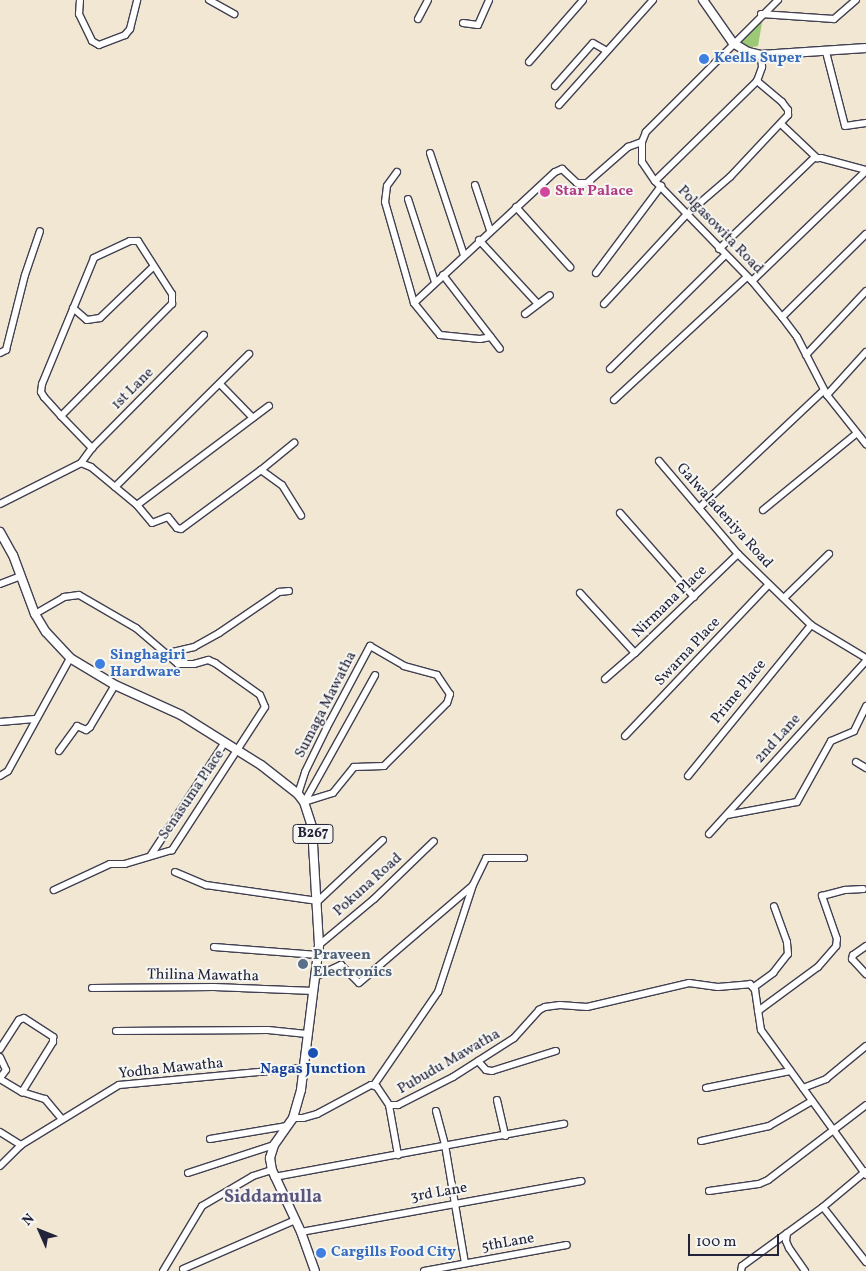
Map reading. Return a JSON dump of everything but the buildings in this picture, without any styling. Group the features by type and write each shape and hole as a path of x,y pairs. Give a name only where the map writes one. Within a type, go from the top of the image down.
{"main road":[{"path":"703,0 738,48 761,55 866,48"},
{"name":"B267","path":"1,536 21,576 35,614 46,632 70,658 115,684 181,715 225,742 298,794 304,802 312,827 318,901 319,945 301,1090 293,1118 274,1145 270,1158 273,1173 301,1232 315,1271"}],"street":[{"path":"80,0 79,14 92,41 100,44 125,35 130,29 137,0"},
{"path":"209,0 217,2 234,14"},
{"path":"418,19 428,0"},
{"path":"463,23 475,26 479,24 490,0"},
{"path":"529,62 583,0"},
{"path":"559,104 653,0"},
{"path":"414,303 479,240 554,172 562,169 577,183 586,183 628,147 642,142 646,132 761,14 778,0"},
{"path":"761,14 834,19 856,0"},
{"path":"555,86 593,43 608,51"},
{"path":"826,52 845,126 866,123"},
{"path":"655,181 757,81 762,67 761,55"},
{"path":"604,304 687,214 730,177 788,115 788,110 757,81"},
{"path":"781,124 817,158 866,170"},
{"name":"Polgasowita Road","path":"642,142 642,162 655,181 750,279 782,317 806,355 825,393 856,434 866,444"},
{"path":"430,154 464,255"},
{"path":"610,369 804,166 817,158"},
{"path":"614,400 750,279 866,170"},
{"path":"397,172 387,186 385,202 414,303 436,332 444,337 480,339 491,337"},
{"path":"475,186 490,230"},
{"path":"596,273 661,186"},
{"path":"408,200 435,282"},
{"path":"516,207 570,267"},
{"path":"0,353 6,350 25,275 40,231"},
{"path":"782,317 866,234"},
{"path":"61,416 172,304 174,299 172,294 138,241 134,240 98,255 91,263 42,384 44,397 61,416 92,448"},
{"path":"479,240 538,304"},
{"path":"73,308 87,320 100,318 153,267"},
{"path":"443,275 500,349"},
{"path":"806,355 866,291"},
{"path":"525,314 550,295"},
{"name":"1st Lane","path":"81,463 92,448 204,335"},
{"path":"699,508 825,393 866,352"},
{"path":"115,487 249,354"},
{"path":"220,384 253,418"},
{"path":"137,505 269,406"},
{"path":"763,510 856,434"},
{"path":"0,504 81,463 91,467 137,505 152,523 168,516 177,528 181,529 262,470 294,443"},
{"name":"Galwaladeniya Road","path":"660,461 738,554 811,625 866,659"},
{"path":"262,470 282,485 301,516"},
{"path":"620,513 694,597"},
{"name":"Nirmana Place","path":"580,593 635,653 738,554"},
{"path":"784,598 829,554"},
{"path":"0,584 21,576"},
{"name":"Swarna Place","path":"625,736 769,584"},
{"path":"164,654 194,647 220,633 278,592 289,591"},
{"name":"Senasuma Place","path":"35,614 64,596 79,595 136,628 164,654 178,664 212,661 260,695 265,702 264,711 176,846 164,854 151,855 139,861 99,868 54,890"},
{"name":"Prime Place","path":"688,776 811,625"},
{"name":"Sumaga Mawatha","path":"298,794 305,772 370,646 404,666 437,675 450,694 447,703 384,766 354,767 333,793 304,802"},
{"path":"604,679 635,653"},
{"path":"0,776 8,771 70,658"},
{"name":"2nd Lane","path":"709,834 866,659"},
{"path":"304,802 375,674"},
{"path":"59,752 77,726 86,730 90,727 115,684"},
{"path":"727,815 797,802 831,742 854,731 866,706"},
{"path":"0,722 35,719"},
{"path":"151,855 225,742"},
{"path":"856,762 866,768"},
{"path":"175,872 206,885 318,901 384,840"},
{"name":"Pokuna Road","path":"319,945 374,899 434,841"},
{"path":"374,1085 438,992 473,885 486,858 524,858"},
{"path":"315,977 341,965 359,983 473,885"},
{"path":"758,1012 818,967 836,946 838,939 830,922 822,896 844,890 863,889"},
{"path":"741,1271 742,1266 823,1207 865,1173 761,1030 754,987 776,969 788,954 788,942 774,906"},
{"path":"866,946 852,955 852,959 866,974"},
{"path":"214,947 318,955"},
{"name":"Pubudu Mawatha","path":"293,1118 303,1118 317,1114 374,1085 379,1089 389,1105 394,1106 402,1103 453,1077 514,1038 533,1017 546,1008 567,1004 587,1007 689,983 718,987 748,983 754,987"},
{"name":"Thilina Mawatha","path":"92,988 214,987 314,991"},
{"path":"0,1049 19,1020 24,1018 53,1037 53,1042 22,1092"},
{"path":"116,1031 268,1030 307,1034"},
{"path":"803,1088 826,1079 866,1046"},
{"path":"478,1061 486,1070 492,1071 556,1051"},
{"path":"0,1058 6,1070 0,1078 22,1092 45,1099 62,1119"},
{"name":"Yodha Mawatha","path":"0,1166 21,1145 119,1085 304,1068"},
{"path":"706,1088 790,1071"},
{"path":"497,1100 505,1136"},
{"path":"701,1141 769,1126 812,1101"},
{"path":"389,1105 398,1154"},
{"path":"709,1191 759,1184 768,1180 866,1105"},
{"path":"436,1111 445,1145 465,1263"},
{"path":"162,1271 202,1206 253,1176 398,1154 564,1124"},
{"path":"210,1139 287,1126"},
{"path":"0,1132 21,1145"},
{"path":"188,1173 274,1145"},
{"name":"3rd Lane","path":"301,1232 581,1181"},
{"path":"823,1207 866,1262"},
{"path":"183,1269 295,1220"},
{"path":"788,1233 786,1241 789,1248 805,1271"},
{"name":"5thLane","path":"424,1271 567,1245"}],"green space":[{"path":"763,17 758,46 747,48 735,43"}],"place":[{"name":"Keells Super","path":"704,59"},
{"name":"Star Palace","path":"545,192"},
{"name":"Singhagiri Hardware","path":"100,664"},
{"name":"Praveen Electronics","path":"303,964"},
{"name":"Nagas Junction","path":"313,1053"},
{"name":"Cargills Food City","path":"321,1253"}],"district":[{"name":"Siddamulla","path":"273,1198"}]}
